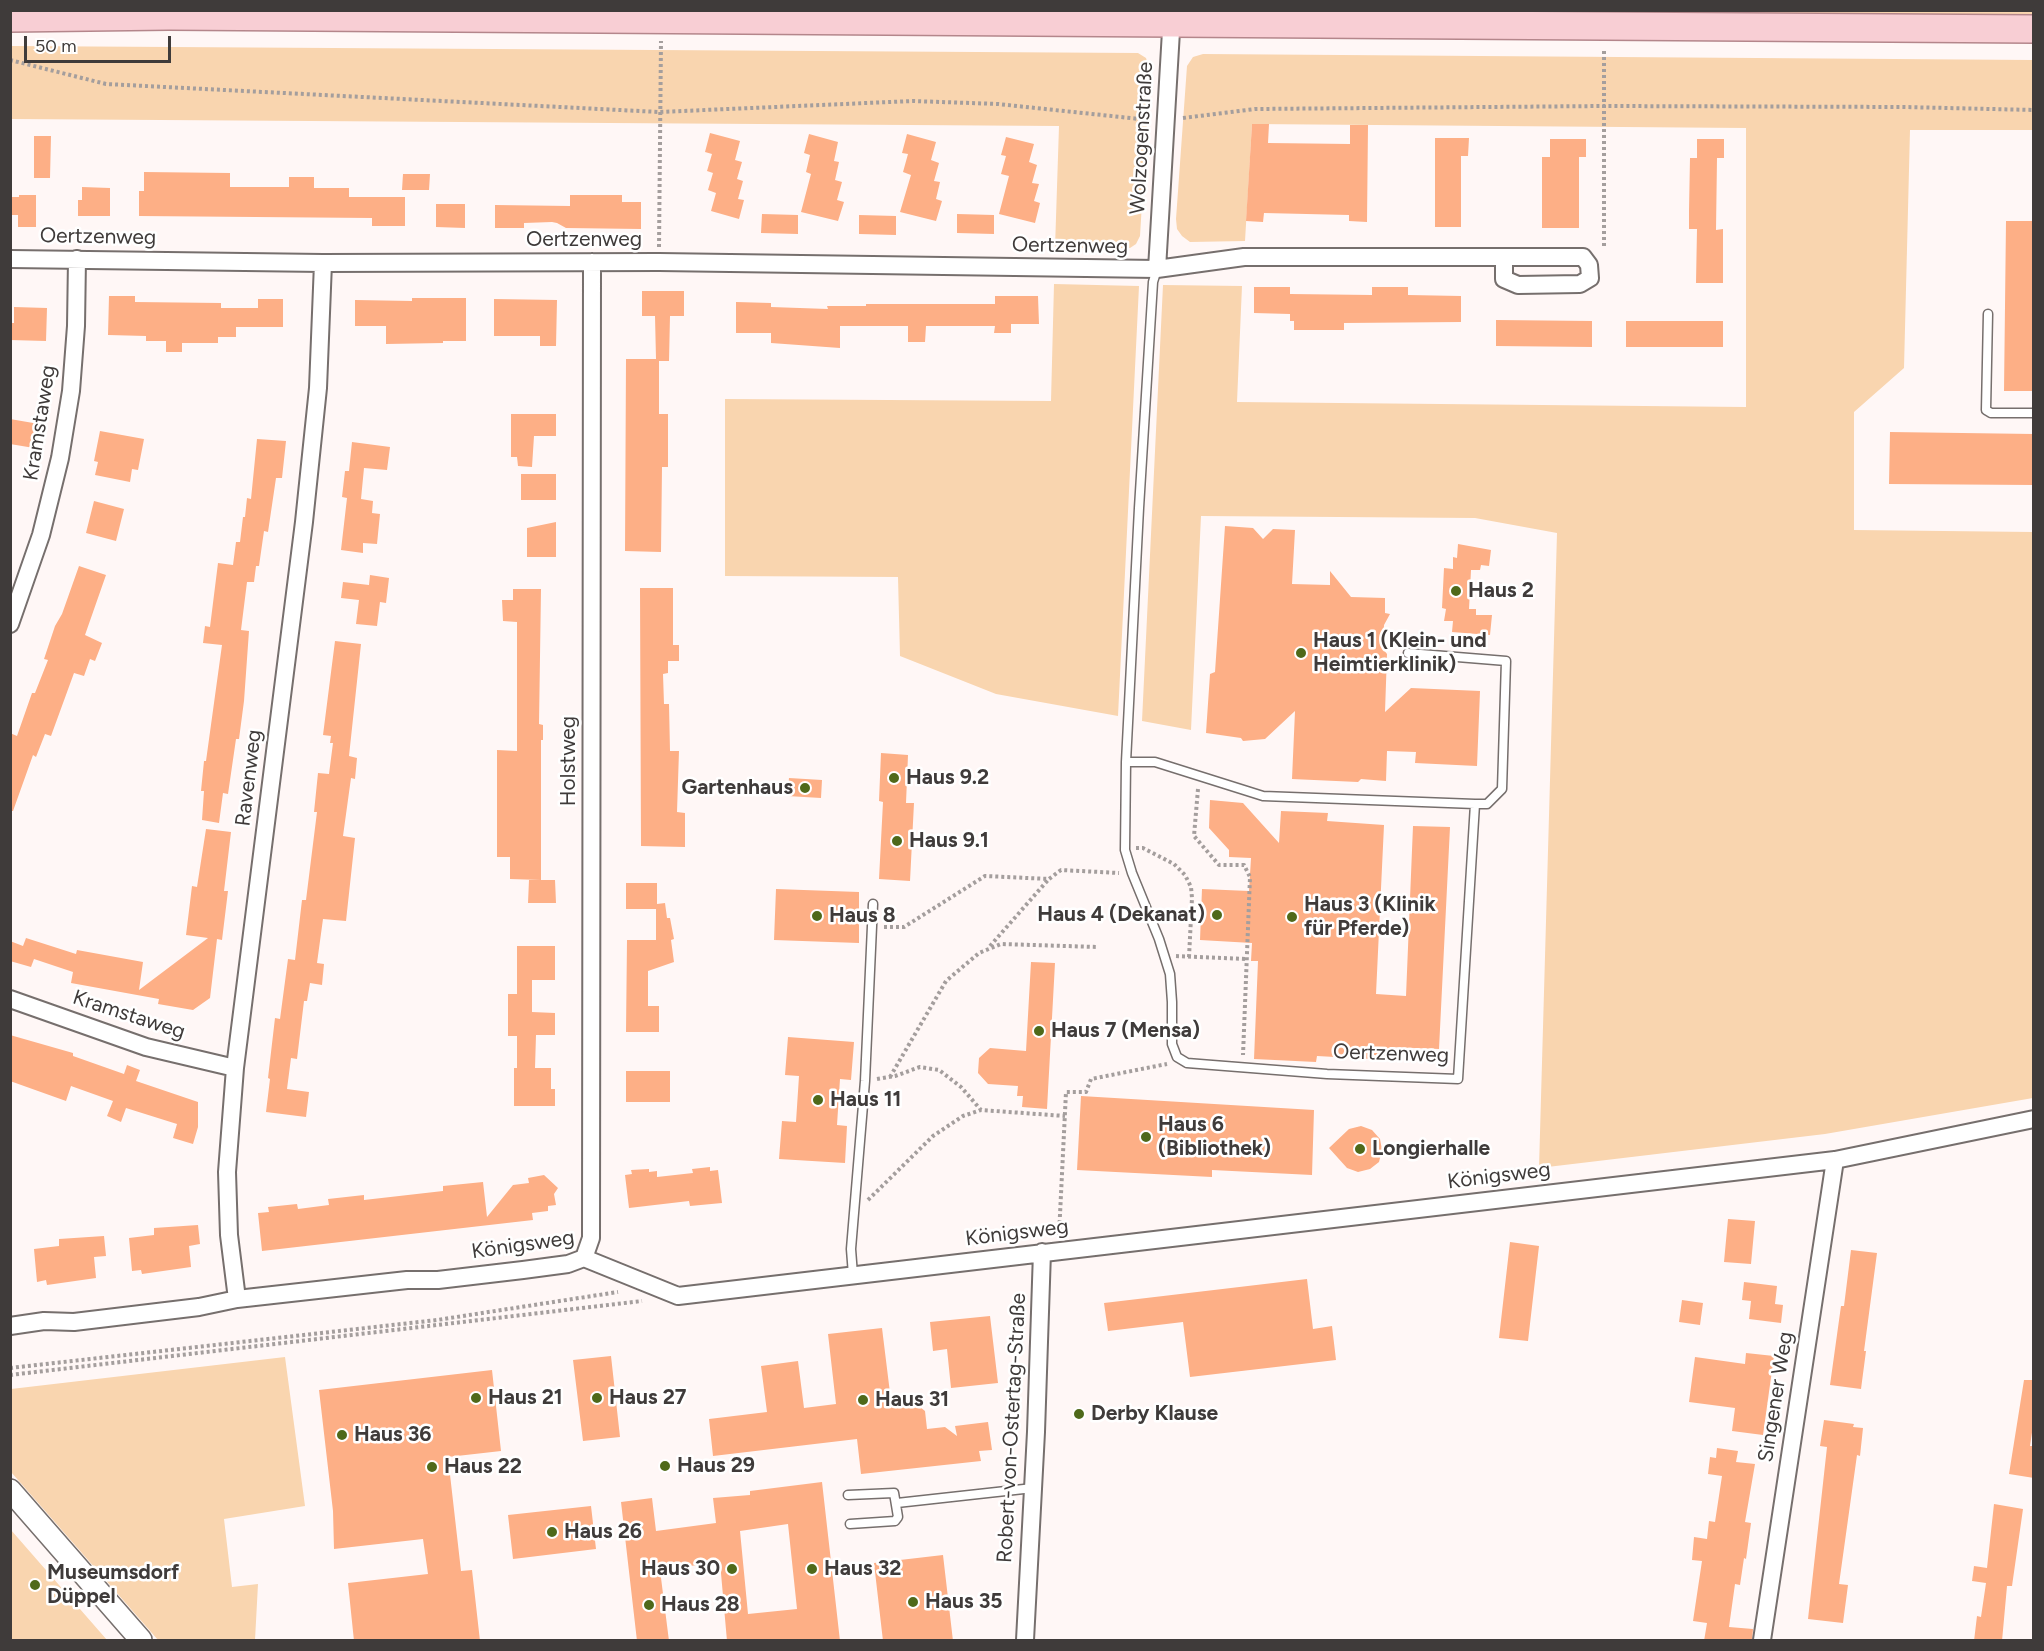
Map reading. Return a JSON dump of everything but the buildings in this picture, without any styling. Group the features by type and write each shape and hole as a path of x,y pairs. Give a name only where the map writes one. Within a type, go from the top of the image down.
{"main road":[{"path":"10,18 124,16 661,20 1172,17 2034,29"}],"street":[{"name":"Wolzogenstraße","path":"1157,269 1172,17"},
{"name":"Oertzenweg","path":"10,259 322,263 592,262 1157,269 1244,257 1504,257 1583,257 1589,265 1590,278 1580,284 1518,285 1504,279 1504,257"},
{"name":"Kramstaweg","path":"10,624 41,535 60,458 71,391 75,348 77,259"},
{"name":"Holstweg","path":"584,1258 591,1238 592,262"},
{"name":"Ravenweg","path":"237,1299 229,1235 227,1172 235,1068 304,522 318,388 322,263"},
{"name":"Kramstaweg","path":"10,999 146,1047 235,1068"},
{"name":"Königsweg","path":"10,1326 44,1322 74,1322 199,1307 237,1299 523,1270 568,1264 584,1258 678,1296 1835,1160 2034,1119"},
{"name":"Singener Weg","path":"1762,1641 1835,1160"},
{"name":"Robert-von-Ostertag-Straße","path":"1025,1641 1033,1488 1050,1251"},
{"path":"10,1490 141,1641"}],"lane":[{"name":"Oertzenweg","path":"1157,269 1152,294 1126,762 1125,846 1132,873 1170,974 1173,1002 1172,1044 1178,1057 1187,1063 1327,1074 1458,1079 1475,804"},
{"path":"1988,314 1986,410 1991,413 2034,413"},
{"path":"1126,762 1155,762 1263,796 1487,804 1502,789 1506,661 1408,653"},
{"path":"853,1275 851,1249 865,1081 873,904"},
{"path":"897,1503 1033,1488"},
{"path":"848,1495 892,1491 896,1494 898,1517 895,1521 850,1524"}],"path":[{"path":"659,250 661,20"},
{"path":"1604,51 1604,246"},
{"path":"10,60 106,84 659,112 913,101 998,104 1150,120"},
{"path":"1178,118 1255,109 1604,106 2034,110"},
{"path":"1199,776 1194,836 1219,865 1244,865 1250,877 1242,1067"},
{"path":"1125,846 1143,848 1154,853 1174,864 1185,875 1191,887 1192,898 1189,957"},
{"path":"988,949 1049,879 1061,870 1132,873"},
{"path":"872,927 904,927 985,876 1049,879"},
{"path":"890,1077 946,981 979,952 1000,944 1097,947"},
{"path":"1164,955 1246,959"},
{"path":"1050,1251 1066,1092 1086,1092 1091,1078 1165,1065 1178,1057"},
{"path":"865,1081 890,1077 920,1067 939,1070 961,1087 981,1110"},
{"path":"854,1207 870,1199 933,1136 963,1116 981,1110 1065,1116"},
{"path":"10,1368 437,1320 625,1291"},
{"path":"10,1375 644,1300"}],"shaded area":[{"path":"1217,10 2033,10 2034,19"},
{"path":"11,46 1138,53 1146,58 1150,71 1140,236 1136,244 1130,248 1055,248 1059,126 11,119"},
{"path":"1203,54 2033,60 2033,130 1910,130 1904,368 1854,412 1854,530 2033,532 2033,1098 1825,1134 1539,1168 1557,533 1475,518 1201,516 1191,730 1142,721 1163,285 1242,286 1237,402 1746,407 1746,128 1252,124 1245,241 1190,242 1177,229 1176,219 1187,66 1193,57"},
{"path":"1054,284 1139,286 1118,716 996,694 900,656 898,577 725,576 725,399 1051,401"},
{"path":"285,1357 305,1506 224,1519 232,1587 258,1584 255,1640 158,1640 11,1472 11,1389"},
{"name":"Museumsdorf Düppel","path":"11,1530 107,1640 11,1640"}],"place":[{"name":"Haus 2","path":"1456,591"},
{"name":"Haus 1 (Klein- und Heimtierklinik)","path":"1301,653"},
{"name":"Haus 9.2","path":"894,778"},
{"name":"Gartenhaus","path":"805,788"},
{"name":"Haus 9.1","path":"897,841"},
{"name":"Haus 4 (Dekanat)","path":"1217,915"},
{"name":"Haus 8","path":"817,916"},
{"name":"Haus 3 (Klinik für Pferde)","path":"1292,917"},
{"name":"Haus 7 (Mensa)","path":"1039,1031"},
{"name":"Haus 11","path":"818,1100"},
{"name":"Haus 6 (Bibliothek)","path":"1146,1137"},
{"name":"Longierhalle","path":"1360,1149"},
{"name":"Haus 21","path":"476,1398"},
{"name":"Haus 27","path":"597,1398"},
{"name":"Haus 31","path":"863,1400"},
{"name":"Derby Klause","path":"1079,1414"},
{"name":"Haus 36","path":"342,1435"},
{"name":"Haus 29","path":"665,1466"},
{"name":"Haus 22","path":"432,1467"},
{"name":"Haus 26","path":"552,1532"},
{"name":"Haus 30","path":"732,1569"},
{"name":"Haus 32","path":"812,1569"},
{"name":"Museumsdorf Düppel","path":"35,1585"},
{"name":"Haus 35","path":"913,1602"},
{"name":"Haus 28","path":"649,1605"}]}
